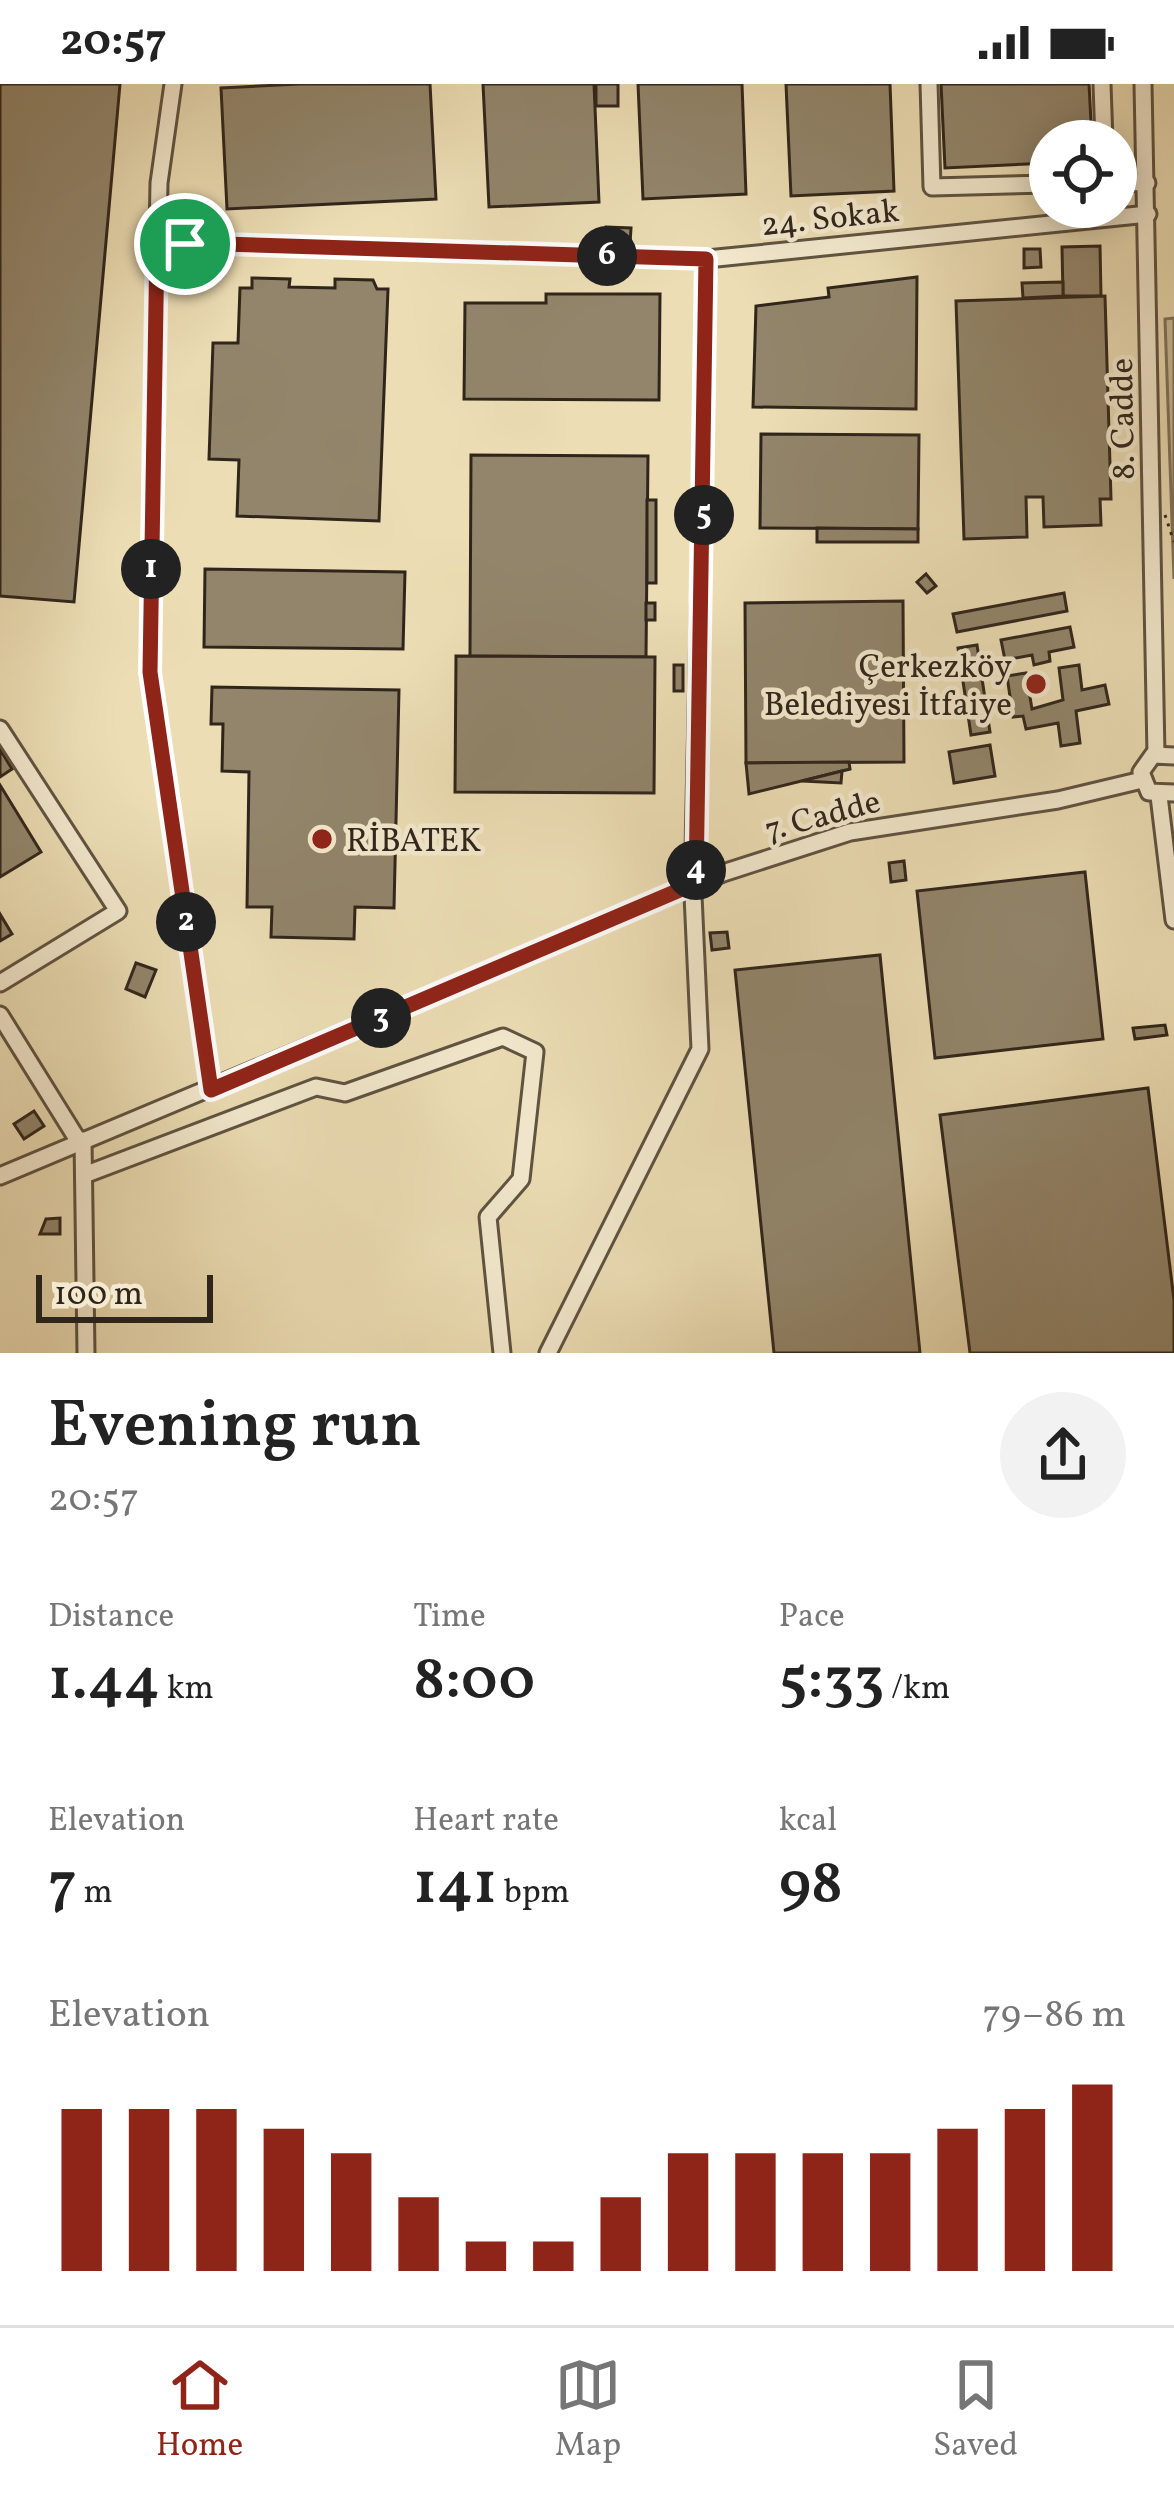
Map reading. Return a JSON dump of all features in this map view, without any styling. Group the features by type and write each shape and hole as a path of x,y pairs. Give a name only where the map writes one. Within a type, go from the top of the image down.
{"street":[{"path":"173,84 157,242 150,672 211,1090"},
{"path":"929,84 932,187 1029,185"},
{"path":"1102,84 1104,120"},
{"name":"8. Cadde","path":"1143,84 1156,754"},
{"path":"1137,183 1147,183"},
{"name":"24. Sokak","path":"157,242 706,259 1148,214"},
{"path":"548,1353 700,1048 696,883 706,259"},
{"path":"1154,711 1174,728"},
{"path":"0,729 118,910 0,983"},
{"path":"1174,756 1156,754 1142,767 1142,780 1166,795 1174,920"},
{"name":"7. Cadde","path":"0,1175 696,883 850,832 1058,800 1142,780"},
{"path":"0,1015 81,1141 86,1353"},
{"path":"84,1175 316,1087 345,1093 503,1037 535,1052 520,1179 488,1217 502,1353"}],"shaded area":[{"path":"1174,318 1174,579 1165,319"}],"building":[{"path":"0,84 120,84 74,602 0,596"},
{"path":"430,84 436,199 227,209 221,88"},
{"path":"483,84 594,84 599,202 489,207"},
{"path":"596,84 618,84 618,106 596,106"},
{"path":"638,84 742,84 746,194 643,199"},
{"path":"786,84 890,84 894,191 791,196"},
{"path":"941,84 1089,84 1091,120 1029,120 1029,164 945,168"},
{"path":"606,227 631,228 630,244 605,243"},
{"path":"1100,246 1101,296 1063,296 1062,247"},
{"path":"1024,249 1040,249 1041,267 1024,268"},
{"path":"917,277 916,409 753,407 756,306 829,297 828,288"},
{"path":"252,278 290,279 289,287 335,288 335,279 373,280 377,289 388,289 379,521 237,516 239,460 209,459 213,343 238,343 240,288 252,288"},
{"path":"1063,282 1063,296 1023,298 1022,283"},
{"path":"546,294 660,294 659,400 464,399 465,303 546,303"},
{"path":"1105,296 1111,499 1100,499 1101,525 1044,527 1043,497 1026,497 1027,537 964,539 956,301"},
{"path":"761,434 919,435 918,529 760,528"},
{"path":"471,455 648,456 646,657 470,656"},
{"path":"647,500 656,500 656,583 647,583"},
{"path":"817,528 918,529 918,542 817,542"},
{"path":"205,569 405,572 403,649 204,647"},
{"path":"926,574 936,586 927,593 917,582"},
{"path":"1064,593 1067,611 957,632 953,614"},
{"path":"903,601 904,762 746,763 745,603"},
{"path":"646,603 655,603 655,620 646,620"},
{"path":"1070,627 1074,647 1049,652 1050,661 1034,665 1032,655 1005,660 1001,640"},
{"path":"977,645 990,732 971,735 958,648"},
{"path":"456,656 655,657 654,793 455,792"},
{"path":"674,665 683,665 683,691 674,691"},
{"path":"1079,665 1082,690 1105,685 1109,704 1076,711 1080,743 1061,746 1058,723 1026,729 1023,716 1013,717 1007,676 1026,673 1032,709 1063,700 1059,668"},
{"name":"RİBATEK","path":"212,687 399,690 394,908 355,907 354,939 271,937 272,907 247,907 249,772 222,771 223,724 211,724"},
{"path":"990,745 995,776 954,783 949,752"},
{"path":"0,749 12,769 0,777"},
{"path":"849,762 850,769 749,794 746,763"},
{"path":"842,771 841,783 802,781"},
{"path":"0,785 41,852 0,877"},
{"path":"904,861 906,880 891,882 889,863"},
{"path":"1085,872 1103,1039 935,1058 917,891"},
{"path":"0,914 12,934 0,941"},
{"path":"727,932 729,948 712,950 710,933"},
{"path":"880,955 920,1353 774,1353 735,970"},
{"path":"136,963 156,970 145,997 126,989"},
{"path":"1165,1025 1167,1035 1135,1039 1133,1028"},
{"path":"1148,1088 1174,1300 1174,1353 970,1353 940,1115"},
{"path":"34,1111 44,1126 24,1139 14,1124"},
{"path":"60,1218 60,1234 40,1234 46,1219"}],"place":[{"name":"Çerkezköy Belediyesi İtfaiye","path":"1036,684"},
{"name":"RİBATEK","path":"322,839"}],"route":[{"path":"157,242 185,244 706,259 696,883 211,1090 150,672 157,242"}]}
